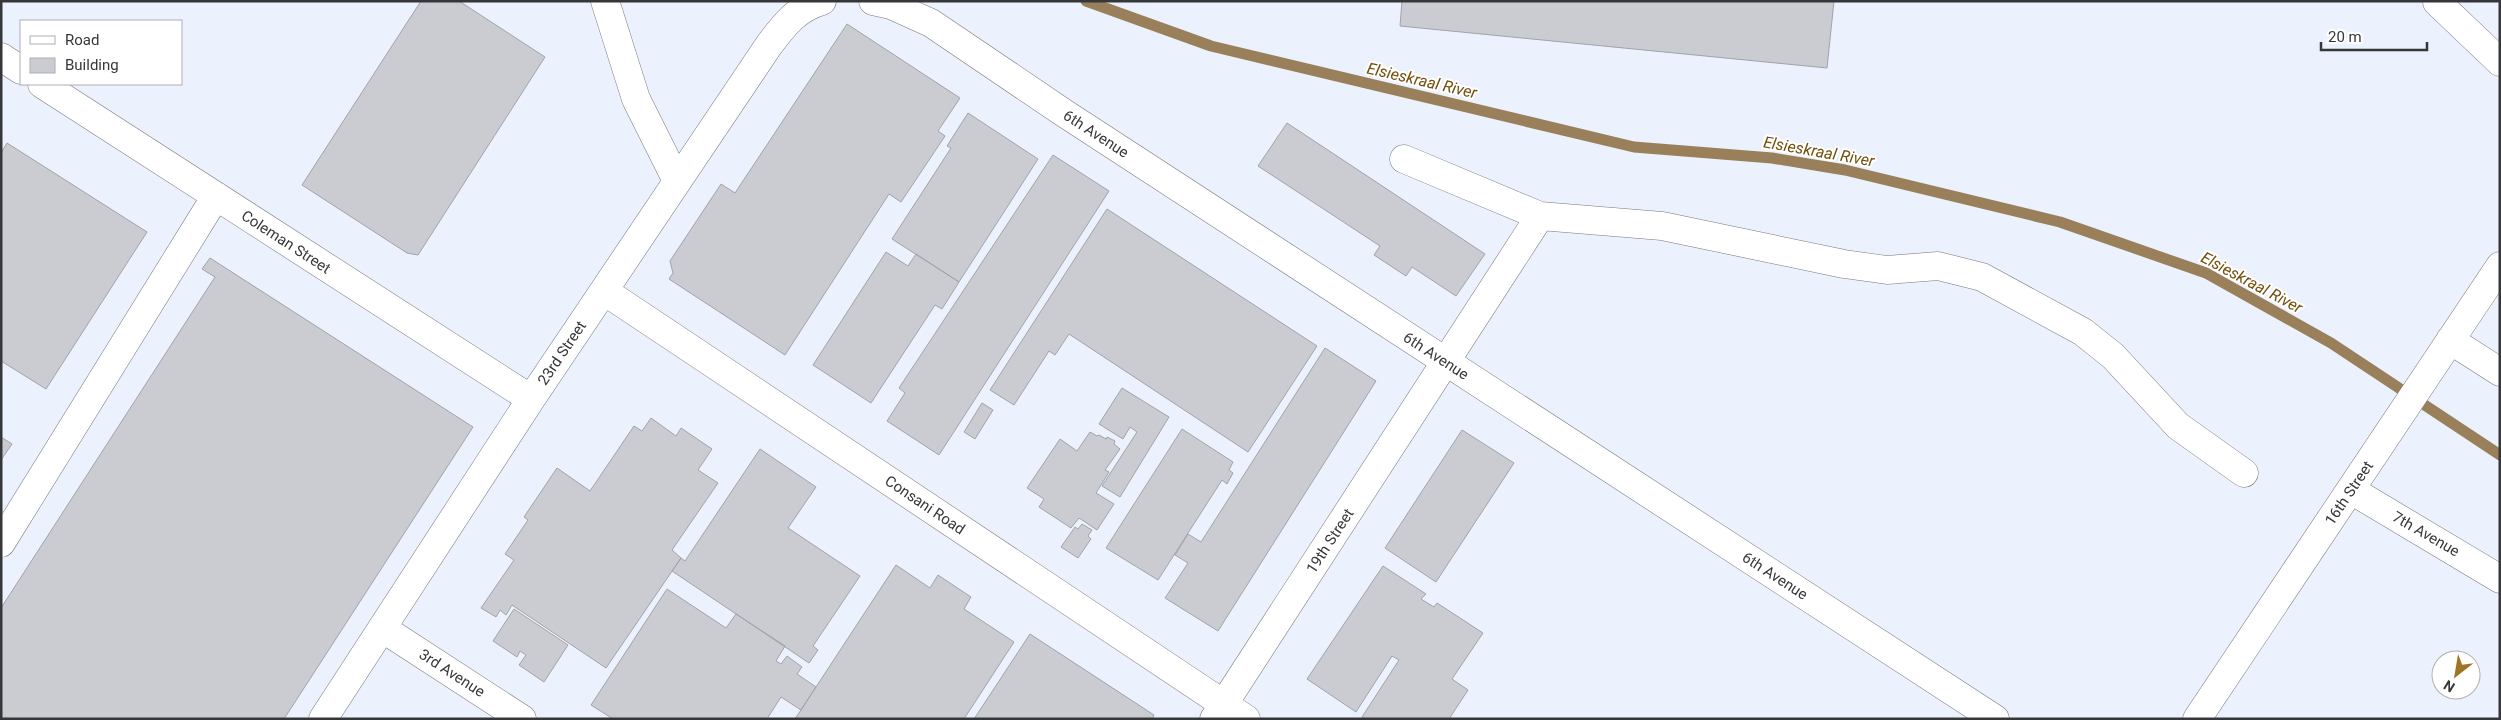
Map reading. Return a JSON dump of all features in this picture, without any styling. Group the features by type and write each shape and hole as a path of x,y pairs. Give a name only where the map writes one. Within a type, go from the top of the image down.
{"street":[{"path":"604,1 636,99 678,181"},
{"name":"6th Avenue","path":"872,1 891,5 931,23 1072,118 1995,719"},
{"name":"23rd Street","path":"323,719 531,399 788,20 801,10 820,2"},
{"path":"2437,2 2500,62"},
{"path":"1,57 20,69"},
{"name":"Coleman Street","path":"44,85 531,399"},
{"path":"1404,159 1540,216 1662,226 1844,264 1887,270 1938,266 1982,277 2083,332 2113,356 2178,426 2244,473"},
{"path":"1,543 216,196"},
{"name":"19th Street","path":"1228,714 1446,362 1540,216"},
{"name":"16th Street","path":"2198,719 2500,266"},
{"name":"Consani Road","path":"604,291 1228,714"},
{"path":"2443,351 2500,372"},
{"name":"7th Avenue","path":"2351,490 2500,579"},
{"name":"3rd Avenue","path":"382,628 522,719"}],"shaded area":[{"path":"1,1 2500,1 2500,719 1,719"}],"building":[{"path":"421,1 459,1 545,57 418,255 407,253 302,185"},
{"path":"1402,1 1834,1 1827,68 1400,26"},
{"path":"847,24 960,98 938,131 945,136 901,202 889,194 785,355 669,279 673,273 670,261 721,184 735,193"},
{"path":"968,113 1038,159 959,282 892,239 951,148 947,146"},
{"path":"1287,123 1485,254 1456,296 1412,267 1406,276 1374,255 1380,246 1258,166"},
{"path":"7,143 147,232 46,389 1,361 1,153"},
{"path":"1053,155 1109,191 939,455 887,421 905,393 899,388"},
{"path":"1107,209 1317,346 1248,452 1069,334 1055,355 1049,351 1014,405 990,390"},
{"path":"886,252 908,266 916,254 959,282 942,309 935,305 871,403 813,365"},
{"path":"210,258 473,427 284,719 1,719 1,608 215,277 202,269"},
{"path":"1325,348 1376,381 1218,631 1165,598 1188,563 1175,555 1188,534 1201,542"},
{"path":"1122,388 1169,417 1120,497 1102,486 1137,432 1130,427 1123,439 1099,424"},
{"path":"982,403 993,410 975,439 964,432"},
{"path":"651,418 676,436 681,428 712,449 698,470 718,483 672,550 681,558 606,668 512,605 506,615 500,610 496,617 481,608 514,560 505,554 528,520 524,517 557,468 590,491 634,426 642,431"},
{"path":"1182,429 1233,462 1229,470 1233,473 1227,484 1222,480 1158,580 1106,548"},
{"path":"1462,430 1514,463 1436,582 1385,548"},
{"path":"1090,432 1115,441 1114,444 1120,449 1105,470 1109,472 1096,493 1114,504 1097,530 1079,518 1071,528 1039,507 1044,499 1027,488 1060,439 1077,451"},
{"path":"1,437 12,444 1,460"},
{"path":"760,449 816,487 788,528 860,576 813,646 818,650 809,663 672,571 681,558 685,561"},
{"path":"1082,524 1092,530 1088,536 1091,539 1078,558 1061,547 1075,527 1078,529"},
{"path":"896,565 930,588 938,575 971,597 964,609 1014,642 964,719 795,719"},
{"path":"1383,566 1426,594 1421,599 1434,607 1437,603 1483,633 1452,679 1468,690 1449,719 1365,719 1362,717 1399,660 1392,656 1356,712 1307,679"},
{"path":"667,589 726,628 736,614 785,646 776,661 781,664 787,656 802,667 797,674 816,687 801,710 781,697 767,719 613,719 591,705"},
{"path":"514,609 568,645 544,682 519,665 526,655 520,651 517,657 493,641"},
{"path":"1030,634 1154,715 1152,719 974,719"}],"waterway":[{"name":"Elsieskraal River","path":"1086,1 1211,46 1634,147 1772,158 1845,170 2060,222 2206,273 2331,343 2500,455"}]}
